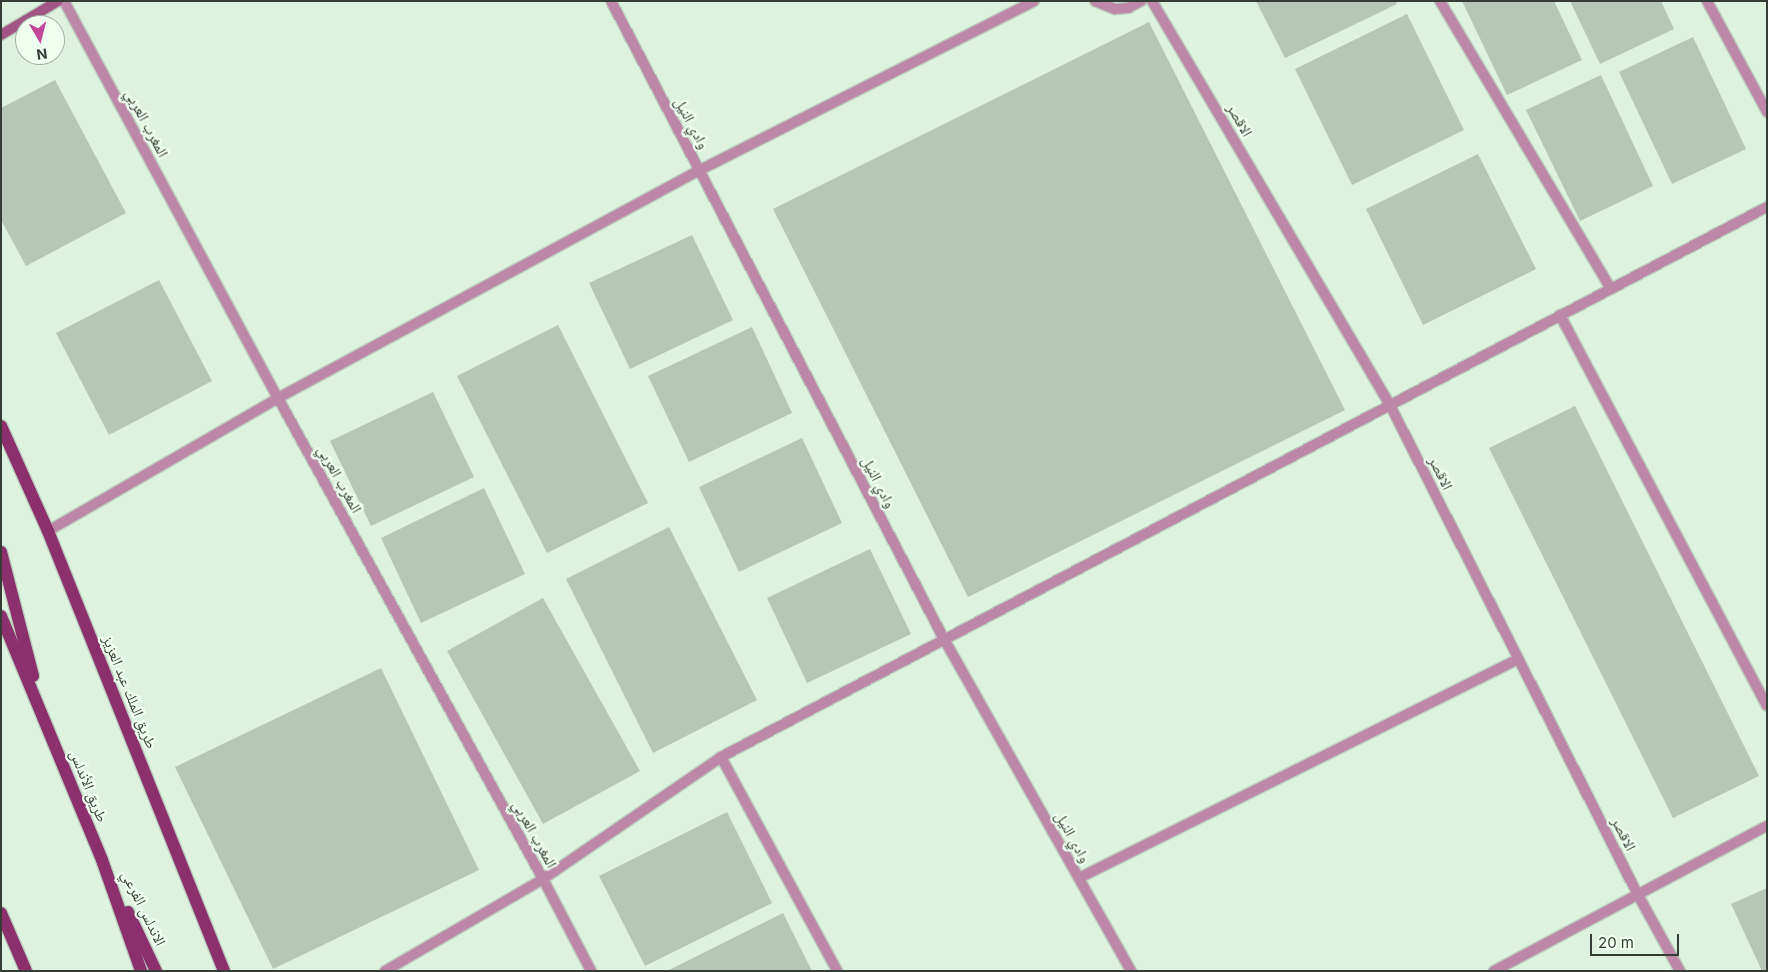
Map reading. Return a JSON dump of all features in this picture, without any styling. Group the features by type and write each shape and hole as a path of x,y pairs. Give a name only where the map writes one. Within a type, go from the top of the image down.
{"main road":[{"name":"طريق الملك عبد العزيز","path":"1,426 48,531 224,971"},
{"path":"1,552 44,719"},
{"name":"طريق الأندلس","path":"1,616 102,860 141,971"},
{"name":"الاندلس الفرعي","path":"102,860 156,971"},
{"path":"1,913 26,971"}],"street":[{"path":"1,35 58,1"},
{"name":"المغرب العربي","path":"64,1 278,398 543,879 591,971"},
{"name":"وادي النيل","path":"610,1 944,640 1131,971"},
{"path":"48,531 278,398 700,170 1034,1"},
{"path":"1095,1 1115,9 1128,8 1141,1"},
{"name":"الاقصر","path":"1152,1 1390,405 1638,894 1680,971"},
{"path":"1440,1 1611,289"},
{"path":"1707,1 1767,112"},
{"path":"385,971 543,879 721,757 1767,207"},
{"path":"1560,315 1767,706"},
{"path":"1079,878 1519,659"},
{"path":"721,757 837,971"},
{"path":"1494,971 1767,826"}],"building":[{"path":"1256,1 1396,1 1397,4 1285,58"},
{"path":"1462,1 1554,1 1582,60 1507,95"},
{"path":"1570,1 1661,1 1674,29 1600,64"},
{"path":"1407,14 1464,130 1352,185 1295,69"},
{"path":"1149,22 1345,410 968,597 773,209"},
{"path":"1693,37 1746,149 1672,184 1619,72"},
{"path":"1601,75 1653,186 1580,221 1526,110"},
{"path":"55,80 126,213 26,266 1,220 1,108"},
{"path":"1478,154 1536,269 1423,325 1366,209"},
{"path":"692,235 733,320 630,369 589,283"},
{"path":"159,280 212,381 109,435 56,333"},
{"path":"558,325 648,503 547,553 457,376"},
{"path":"752,327 792,413 689,462 648,376"},
{"path":"433,392 474,477 371,526 330,441"},
{"path":"1575,406 1759,776 1673,818 1489,448"},
{"path":"802,438 842,523 739,572 699,487"},
{"path":"484,488 525,574 421,623 381,538"},
{"path":"669,527 757,700 653,753 566,579"},
{"path":"870,549 911,634 807,683 767,598"},
{"path":"543,598 640,771 543,824 447,651"},
{"path":"381,668 479,870 273,969 175,767"},
{"path":"727,812 772,903 645,966 599,876"},
{"path":"1767,888 1767,971 1762,971 1731,904"},
{"path":"783,913 812,971 667,971"}]}
